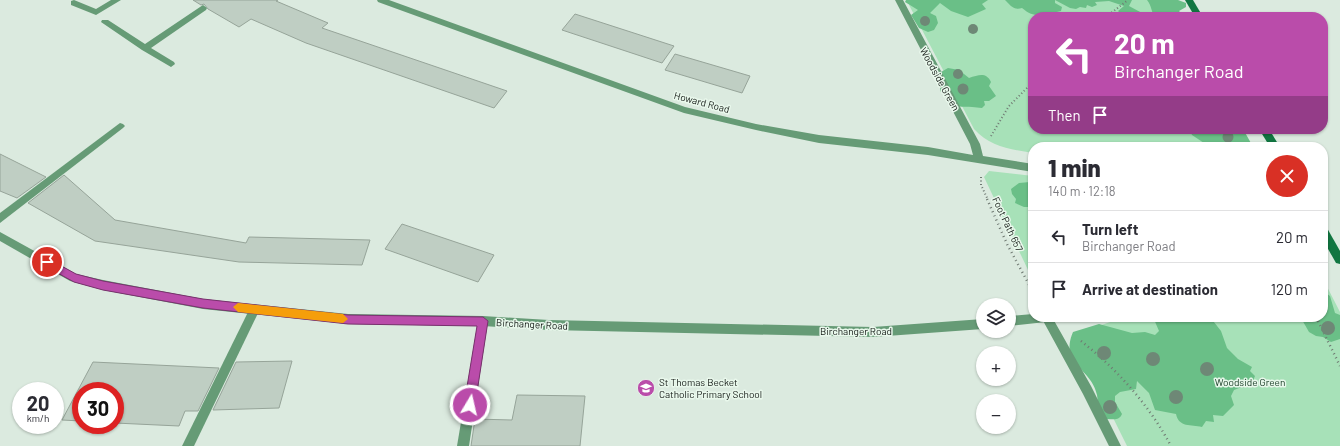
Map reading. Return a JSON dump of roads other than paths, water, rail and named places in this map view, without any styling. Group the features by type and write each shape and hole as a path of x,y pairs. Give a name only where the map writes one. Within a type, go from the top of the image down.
{"main road":[{"path":"1189,0 1196,12"},
{"path":"1328,240 1340,260"}],"street":[{"path":"74,3 96,12 117,0"},
{"name":"Howard Road","path":"381,0 684,110 756,127 819,139 979,158 1028,167"},
{"name":"Woodside Green","path":"899,0 975,144 979,158"},
{"path":"145,48 203,8"},
{"path":"105,22 171,64"},
{"path":"0,220 120,126"},
{"name":"Birchanger Road","path":"0,236 74,278 103,286 203,304 348,319 483,321 549,326 873,332 976,325"},
{"path":"188,446 255,309"},
{"path":"1016,320 1028,319"},
{"path":"463,446 483,321"},
{"path":"1049,322 1087,390 1115,446"}],"place":[{"name":"St Thomas Becket Catholic Primary School","path":"646,388"}]}
